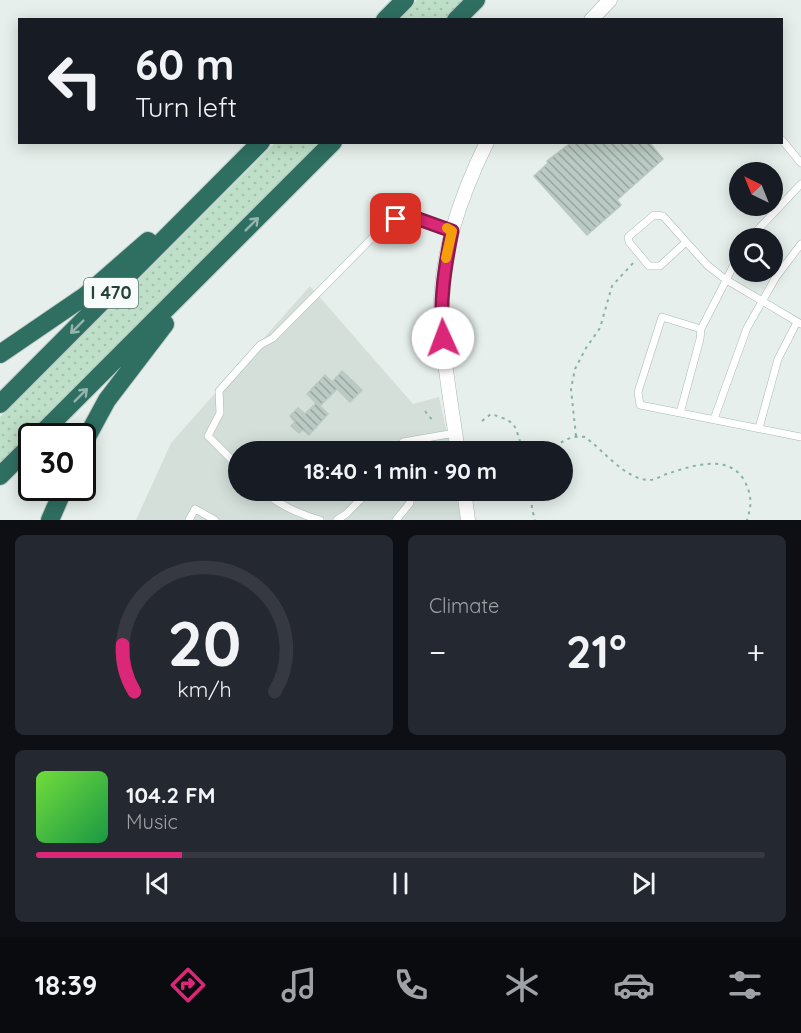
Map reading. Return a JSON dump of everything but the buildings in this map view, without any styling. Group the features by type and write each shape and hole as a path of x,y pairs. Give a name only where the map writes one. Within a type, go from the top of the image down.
{"highway":[{"path":"387,18 405,0"},
{"path":"458,18 476,0"},
{"name":"I 470","path":"0,404 259,144"},
{"name":"I 470","path":"52,423 331,144"},
{"path":"0,354 85,296 133,253 222,181"},
{"path":"94,423 107,400 211,266"},
{"path":"0,476 18,458"},
{"path":"50,520 58,501"}],"street":[{"path":"593,18 610,0"},
{"path":"456,441 441,322 446,260 461,201 486,144"},
{"path":"465,501 468,520"}],"lane":[{"path":"783,141 801,163"},
{"path":"759,228 801,184"},
{"path":"686,242 660,266 649,266 629,242 628,237 654,215 663,216 686,242 707,266 799,323 778,359 759,428"},
{"path":"228,456 208,436 220,413 219,392 260,345 273,338 382,228 396,219 413,217 452,231"},
{"path":"714,419 747,328 776,277 801,244"},
{"path":"680,413 701,329 729,272"},
{"path":"701,329 662,317 638,392 640,405 801,436"},
{"path":"410,441 455,433"},
{"path":"274,501 305,516 320,520"},
{"path":"341,520 359,501"},
{"path":"396,520 410,501"},
{"path":"189,520 195,509 215,520"}],"path":[{"path":"576,436 571,389 575,369 600,328 612,286 621,274 641,256"},
{"path":"424,411 433,421"},
{"path":"482,421 491,414 514,423 520,441"},
{"path":"562,441 576,436 585,437 634,477 651,480 698,465 716,463 727,465 740,475 750,492 750,509 747,520"},
{"path":"532,501 535,520"}],"shaded area":[{"path":"310,286 413,404 439,397 449,441 228,441 228,501 461,501 465,520 136,520 171,443"}],"green space":[{"path":"417,0 464,0 446,18 400,18"},
{"path":"274,144 321,144 42,423 18,423 18,447 0,465 0,417"}],"slow traffic":[{"path":"446,258 452,231 447,228"}],"route":[{"path":"396,219 413,217 452,231 443,289 441,322 443,338"}]}
